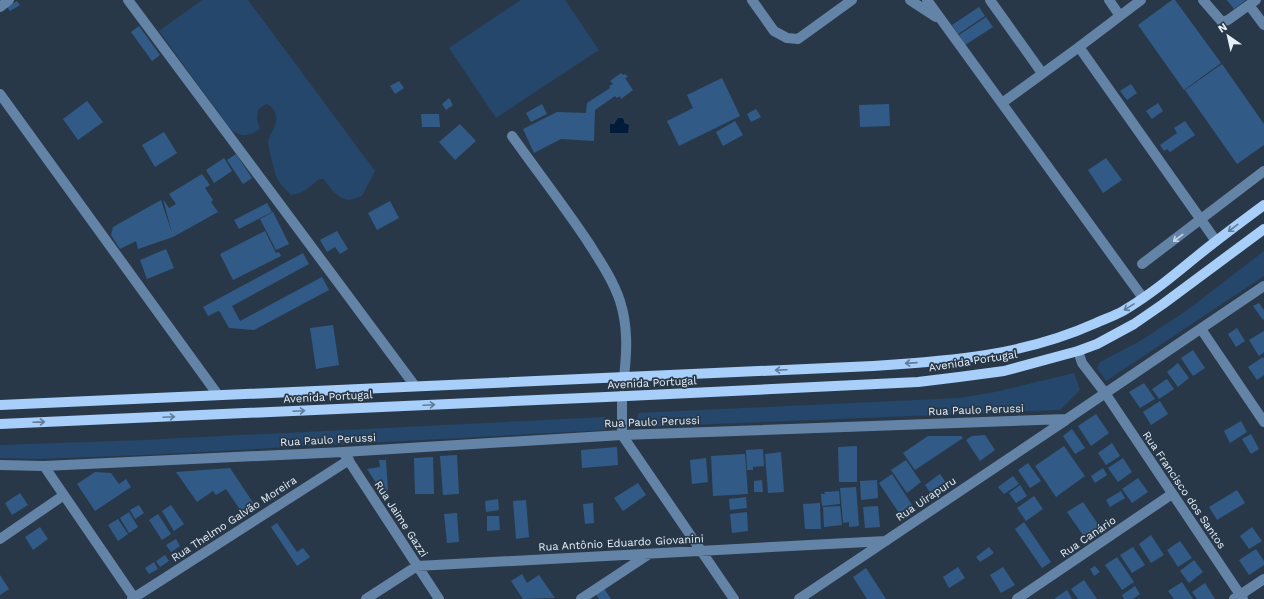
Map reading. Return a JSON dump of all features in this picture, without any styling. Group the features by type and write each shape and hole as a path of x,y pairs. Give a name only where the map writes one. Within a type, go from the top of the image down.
{"main road":[{"path":"0,405 873,366 947,361 988,356 1071,334 1122,312 1159,287 1264,205"},
{"name":"Avenida Portugal","path":"0,424 918,382 1004,371 1078,352 1113,336 1134,324 1163,304 1264,229"},
{"path":"873,366 873,384"},
{"path":"829,368 830,386"}],"street":[{"path":"0,7 9,0"},
{"path":"128,0 415,386"},
{"path":"752,0 774,31 787,38 798,39 852,0"},
{"path":"910,0 941,20"},
{"path":"926,0 1143,298"},
{"path":"990,0 1042,73"},
{"path":"1109,0 1120,16"},
{"path":"1002,103 1141,0"},
{"path":"1203,0 1222,22 1228,20 1253,2 1264,25"},
{"path":"1079,47 1216,241"},
{"path":"0,94 218,395"},
{"path":"512,136 578,227 604,267 620,301 626,330 627,352 624,377"},
{"path":"1142,264 1201,221 1264,171"},
{"path":"1067,419 1264,286"},
{"path":"1201,329 1264,422"},
{"name":"Rua Francisco dos Santos","path":"1078,352 1082,363 1105,393 1239,598"},
{"path":"622,396 622,435 734,599"},
{"name":"Rua Paulo Perussi","path":"0,466 44,466 346,456 622,435 1067,419"},
{"name":"Rua Uirapuru","path":"799,599 1067,419"},
{"name":"Rua Jaime Gazzi","path":"346,456 439,599"},
{"name":"Rua Thelmo Galvão Moreira","path":"133,599 346,456"},
{"path":"44,466 133,599"},
{"name":"Rua Canário","path":"1017,599 1172,494"},
{"path":"0,539 64,495"},
{"name":"Rua Antônio Eduardo Giovanini","path":"366,599 417,566 886,541"},
{"path":"581,599 649,554"},
{"path":"1239,598 1264,579"}],"shaded area":[{"path":"202,0 248,0 375,171 362,196 350,200 345,199 334,192 324,179 319,179 303,192 291,195 281,185 277,178 272,160 268,142 276,123 276,116 271,106 266,104 258,110 257,119 260,129 246,135 239,134 231,130 159,31"},
{"path":"521,0 565,0 599,50 496,118 449,48"},
{"path":"618,118 622,118 624,123 629,125 628,133 610,133 610,124 614,124"},
{"path":"1264,251 1264,276 1106,381 1097,368 1100,362 1140,341 1186,311"},
{"path":"1074,373 1080,390 1060,410 641,427 637,421 638,413 959,398 995,392"},
{"path":"605,417 607,430 144,455 39,459 0,458 0,445 143,440"}],"building":[{"path":"1172,0 1175,0 1221,63 1184,90 1138,25"},
{"path":"1227,0 1246,0 1234,9"},
{"path":"17,1 20,5 10,11 7,7"},
{"path":"979,7 985,16 958,34 952,25"},
{"path":"986,17 993,27 965,45 959,35"},
{"path":"139,26 160,55 152,61 131,32"},
{"path":"1222,64 1264,124 1264,145 1237,164 1185,90"},
{"path":"621,73 628,77 625,78 633,90 621,99 620,96 617,98 615,96 595,110 594,141 561,139 534,153 523,129 557,112 586,113 587,103 610,88 609,86 613,84 610,81"},
{"path":"722,78 740,116 679,146 667,121 693,108 687,95"},
{"path":"399,81 404,88 395,94 390,86"},
{"path":"1131,84 1137,93 1127,100 1120,91"},
{"path":"449,98 453,105 446,110 442,104"},
{"path":"87,101 103,122 78,140 63,119"},
{"path":"1158,103 1163,111 1152,119 1146,111"},
{"path":"542,104 547,114 531,122 526,113"},
{"path":"889,104 890,126 860,127 859,105"},
{"path":"756,109 761,117 751,122 747,114"},
{"path":"421,114 439,114 440,127 422,127"},
{"path":"735,121 743,135 723,146 716,132"},
{"path":"1185,121 1195,135 1170,152 1167,149 1164,151 1160,145 1177,133 1174,128"},
{"path":"460,124 476,141 455,160 439,142"},
{"path":"164,132 177,153 155,167 142,145"},
{"path":"236,154 252,178 243,184 227,160"},
{"path":"224,158 232,171 214,183 206,170"},
{"path":"1106,158 1122,180 1103,193 1088,170"},
{"path":"202,174 210,185 205,188 213,200 211,202 218,212 173,237 138,249 136,241 120,249 111,235 113,227 161,200 172,233 163,199 169,208 176,204 169,194"},
{"path":"390,201 399,218 377,230 368,213"},
{"path":"267,203 272,212 239,229 234,220"},
{"path":"273,212 289,244 276,250 260,219"},
{"path":"265,231 276,253 279,252 281,256 233,280 220,254"},
{"path":"337,231 348,249 340,254 335,247 327,252 320,240"},
{"path":"166,249 174,268 147,279 140,260"},
{"path":"303,253 309,264 232,306 240,321 322,277 329,290 254,330 229,328 218,311 208,316 203,307"},
{"path":"1259,303 1264,310 1263,320 1253,306"},
{"path":"333,325 339,365 316,369 310,328"},
{"path":"1237,328 1245,341 1236,347 1228,334"},
{"path":"1264,331 1264,352 1259,356 1249,340"},
{"path":"1193,350 1205,368 1193,376 1181,358"},
{"path":"1263,357 1264,375 1257,380 1248,367"},
{"path":"1178,363 1189,378 1178,387 1167,372"},
{"path":"1167,379 1174,389 1159,399 1152,389"},
{"path":"1144,383 1155,399 1140,408 1129,392"},
{"path":"1160,401 1168,414 1151,425 1143,412"},
{"path":"1096,414 1109,433 1091,446 1078,426"},
{"path":"1241,421 1247,432 1230,443 1224,431"},
{"path":"1072,429 1085,448 1075,454 1063,436"},
{"path":"1251,434 1259,449 1251,454 1242,439"},
{"path":"985,435 995,450 980,461 966,440 972,436"},
{"path":"928,436 961,436 963,438 915,470 903,453"},
{"path":"1112,443 1120,456 1106,465 1098,453"},
{"path":"857,446 857,482 839,482 838,447"},
{"path":"1064,446 1085,476 1056,497 1035,466"},
{"path":"617,447 618,465 582,468 581,450"},
{"path":"763,449 764,466 753,467 753,470 747,470 746,450"},
{"path":"781,452 784,492 768,493 765,454"},
{"path":"745,454 748,494 713,496 711,456"},
{"path":"457,455 459,494 443,495 440,456"},
{"path":"433,457 434,494 415,494 414,458"},
{"path":"706,458 708,482 692,484 690,460"},
{"path":"1123,458 1132,472 1118,482 1108,468"},
{"path":"379,460 386,460 388,490 382,492 367,469 380,467"},
{"path":"906,460 921,482 907,493 891,470"},
{"path":"1028,463 1041,481 1030,488 1018,470"},
{"path":"230,468 256,507 243,514 226,489 216,495 213,491 197,502 176,472"},
{"path":"1103,468 1107,475 1095,483 1091,476"},
{"path":"95,472 111,473 119,484 126,479 131,487 95,511 77,484"},
{"path":"892,474 914,508 901,516 879,483"},
{"path":"940,474 947,484 932,495 925,485"},
{"path":"1013,476 1019,484 1004,494 998,487"},
{"path":"1138,478 1148,492 1132,503 1122,489"},
{"path":"762,480 763,492 754,492 754,481"},
{"path":"877,480 878,498 861,500 860,481"},
{"path":"638,483 646,495 623,511 614,498"},
{"path":"1020,485 1027,496 1016,503 1009,493"},
{"path":"856,487 859,526 849,527 849,522 843,523 840,488"},
{"path":"1237,490 1245,503 1217,520 1209,507"},
{"path":"839,491 840,504 822,506 821,494 825,494 824,492"},
{"path":"1121,491 1125,498 1110,507 1106,500"},
{"path":"20,493 28,505 12,515 5,503"},
{"path":"1034,496 1043,509 1026,521 1017,508"},
{"path":"746,497 747,508 730,510 729,499"},
{"path":"498,499 499,510 486,512 485,501"},
{"path":"526,500 529,537 516,539 513,501"},
{"path":"1083,502 1100,527 1085,538 1067,512"},
{"path":"593,503 594,523 585,524 583,504"},
{"path":"820,503 821,529 805,529 803,504"},
{"path":"139,505 144,513 135,519 130,510"},
{"path":"171,505 184,524 174,531 162,511"},
{"path":"840,506 842,525 824,527 823,507"},
{"path":"878,506 880,527 865,528 863,507"},
{"path":"129,512 138,527 129,533 120,518"},
{"path":"747,512 748,531 732,533 730,514"},
{"path":"457,513 459,542 447,543 444,514"},
{"path":"158,514 171,534 162,540 149,520"},
{"path":"487,516 499,516 500,530 487,531"},
{"path":"118,519 128,534 118,541 108,525"},
{"path":"1024,522 1051,562 1042,568 1015,529"},
{"path":"277,523 297,552 303,548 310,557 297,566 271,527"},
{"path":"40,527 48,539 33,550 25,537"},
{"path":"1252,527 1262,541 1249,549 1240,536"},
{"path":"1151,535 1164,555 1151,563 1139,544"},
{"path":"176,539 180,546 171,552 166,545"},
{"path":"1180,541 1192,558 1178,567 1167,550"},
{"path":"989,547 994,553 980,562 976,557"},
{"path":"1133,547 1145,565 1132,573 1120,555"},
{"path":"1256,549 1264,561 1264,565 1249,575 1239,560"},
{"path":"165,555 169,561 160,567 156,561"},
{"path":"1117,557 1134,582 1122,590 1105,565"},
{"path":"1194,560 1203,572 1189,583 1180,571"},
{"path":"154,562 158,569 149,574 145,568"},
{"path":"1095,566 1100,572 1094,576 1090,569"},
{"path":"958,567 965,578 949,588 943,577"},
{"path":"1003,567 1015,585 1001,593 990,575"},
{"path":"866,568 886,599 867,599 853,577"},
{"path":"522,574 527,583 539,575 555,598 523,599 511,581"},
{"path":"0,575 9,589 0,595"},
{"path":"1084,580 1097,599 1078,599 1071,589"},
{"path":"1182,582 1193,599 1174,599 1168,591"},
{"path":"1205,583 1215,599 1197,599 1192,592"},
{"path":"1135,586 1140,594 1133,599 1124,599 1122,595"},
{"path":"603,587 611,599 599,599 595,593"},
{"path":"1067,590 1072,599 1054,599"}]}
